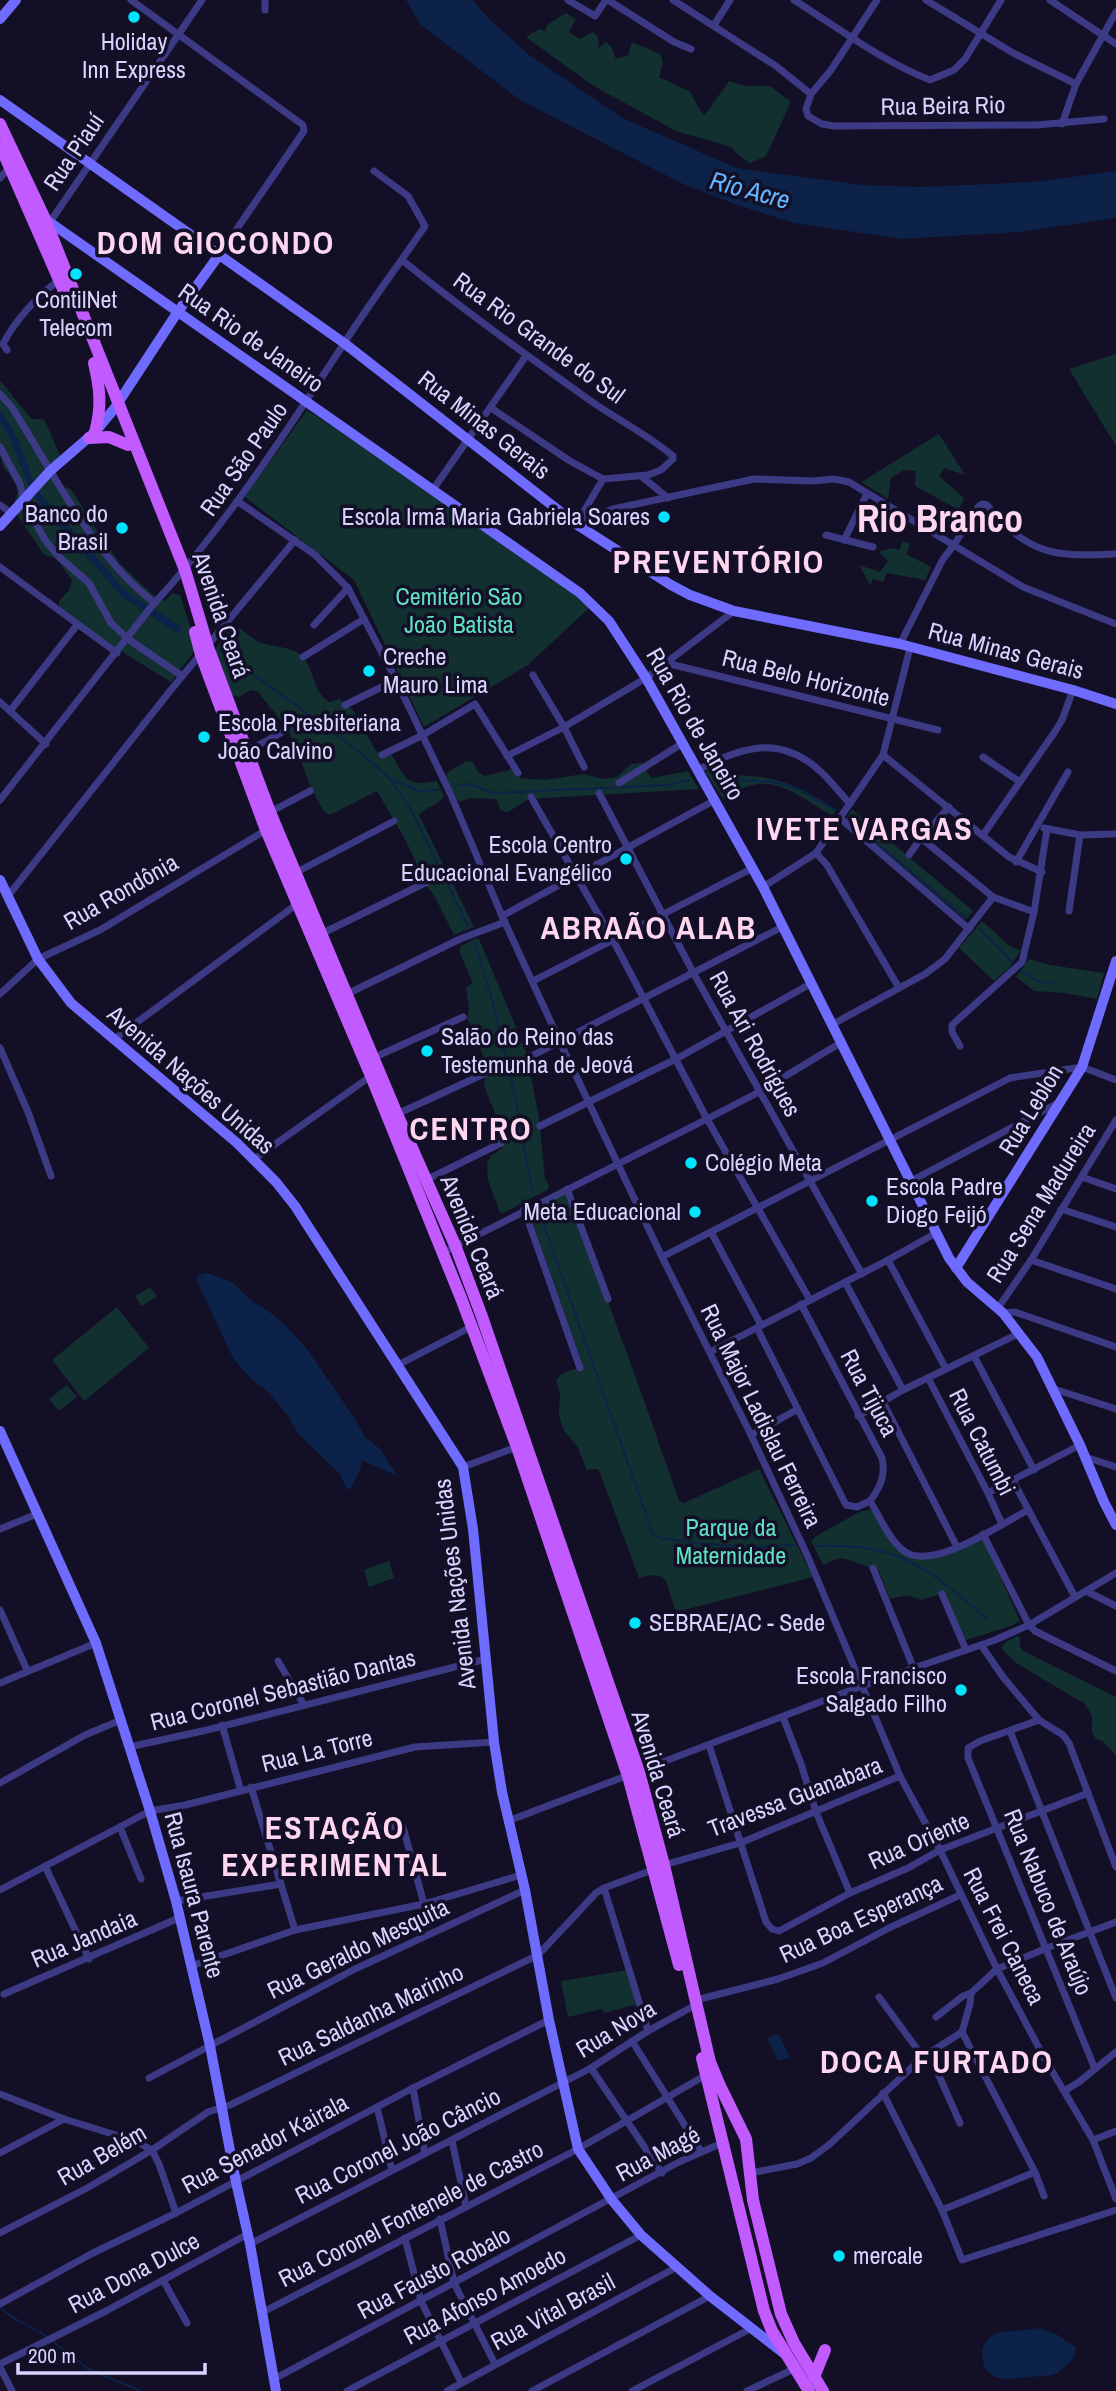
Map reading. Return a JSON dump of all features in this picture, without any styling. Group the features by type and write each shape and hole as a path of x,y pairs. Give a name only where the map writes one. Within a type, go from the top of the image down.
{"main road":[{"name":"Avenida Ceará","path":"0,124 47,220 182,574 204,651 266,830 371,1076 461,1298 633,1774"},
{"name":"Avenida Ceará","path":"0,145 94,363 116,406 128,445 182,574"},
{"path":"22,192 37,212 47,220"},
{"path":"94,363 101,396 99,417 92,435 109,437 128,445"},
{"name":"Avenida Ceará","path":"204,651 248,751 270,812 373,1058 456,1245 495,1353 633,1774 693,2004 713,2069 746,2139 753,2200 781,2314 809,2391"},
{"path":"461,1298 469,1300 481,1314"},
{"path":"477,1341 485,1351 495,1353"},
{"name":"Avenida Ceará","path":"693,2004 706,2075 764,2311 772,2331 814,2377 823,2391"},
{"path":"722,2140 732,2127 741,2129"},
{"path":"727,2163 750,2173"},
{"path":"796,2359 825,2350 814,2377"}],"street":[{"path":"0,19 16,0"},
{"path":"0,526 50,471 92,435 116,406 177,313 304,131 301,122 131,0"},
{"name":"Rua Piauí","path":"47,220 202,0"},
{"path":"265,0 265,10"},
{"path":"568,0 595,16 607,0 674,42 691,49"},
{"path":"673,0 776,66 811,94 831,70 877,0"},
{"path":"714,25 730,0"},
{"path":"794,0 916,75 930,80 954,69 965,59 1001,0"},
{"path":"926,0 1025,59 1076,84"},
{"path":"1050,0 1116,44"},
{"path":"1062,124 1076,84 1116,12"},
{"name":"Rua Beira Rio","path":"811,94 806,109 808,116 834,127 1062,124 1104,119"},
{"name":"Rua Minas Gerais","path":"0,100 344,343 576,524 690,596 734,611 905,646 1073,690 1116,704"},
{"path":"0,178 10,167"},
{"name":"Rua São Paulo","path":"0,800 140,621 213,537 307,403 344,343 425,226 408,196 374,171"},
{"name":"Rua Rio de Janeiro","path":"47,220 591,602 609,621 646,678 784,926 936,1233 956,1268 977,1293 1001,1310 1037,1357 1116,1525"},
{"name":"Rua Rio Grande do Sul","path":"402,260 526,356 611,415 658,443 673,456 674,459 661,470 641,476"},
{"path":"7,350 3,344 12,329 38,298 60,280"},
{"path":"432,491 526,356"},
{"path":"0,394 19,417 70,503 122,573 153,605"},
{"path":"491,408 570,461 603,479 641,476 668,498"},
{"path":"0,447 45,540 59,557 89,583 111,623 128,639 182,676"},
{"path":"576,524 613,509 763,478 813,481 834,479 849,482 1023,587 1116,624"},
{"path":"576,524 603,479"},
{"path":"844,540 867,494"},
{"name":"Rua Major Ladislau Ferreira","path":"237,501 295,540 329,567 348,588 423,735 503,919 588,1102 751,1434 790,1524 808,1557 862,1686"},
{"path":"763,887 816,853 883,755 893,718 905,646 943,559 982,503 1015,534 1046,551 1065,555 1116,554"},
{"path":"0,505 12,514"},
{"path":"826,535 873,547"},
{"path":"8,896 182,676 295,540"},
{"path":"0,567 117,653"},
{"path":"314,625 348,588"},
{"path":"507,756 564,727 646,678 734,611"},
{"path":"303,657 364,619"},
{"path":"10,711 77,625"},
{"name":"Rua Belo Horizonte","path":"666,663 938,730"},
{"path":"533,675 584,767"},
{"path":"345,705 396,680"},
{"path":"983,835 1062,720 1073,690"},
{"path":"0,702 46,744"},
{"path":"382,755 423,735 475,704 518,773"},
{"path":"248,751 286,730"},
{"path":"619,783 683,743"},
{"path":"698,770 722,757 751,747 775,749 807,761 819,770 845,812 971,925"},
{"path":"883,755 1016,862 1042,872"},
{"path":"984,757 1020,782"},
{"path":"1016,862 1068,772"},
{"path":"270,812 310,790"},
{"name":"Rua Ari Rodrigues","path":"599,793 694,974 862,1274"},
{"path":"531,797 613,940 707,1119 810,1300"},
{"path":"347,994 503,919 628,846 715,800"},
{"path":"909,855 949,807"},
{"path":"295,873 394,821"},
{"path":"1038,827 1080,835 1116,834"},
{"path":"960,1045 952,1031 952,1025 1021,962 1042,872 1047,829"},
{"name":"Rua Rondônia","path":"0,994 38,959 100,930 266,830"},
{"path":"1069,911 1080,835"},
{"path":"921,838 993,897 1034,912"},
{"path":"816,853 831,871 899,988"},
{"path":"533,981 753,868"},
{"name":"Avenida Nações Unidas","path":"0,880 38,959 71,1003 237,1143 276,1182 295,1206 463,1467 473,1529 494,1742 549,2020 578,2149 612,2200 641,2235 750,2329 796,2359"},
{"path":"321,934 427,882"},
{"path":"833,1024 925,974 945,959 993,897"},
{"path":"113,1040 298,904"},
{"path":"518,1063 784,926"},
{"name":"Rua Leblon","path":"956,1268 1082,1067 1110,998 1116,961"},
{"path":"540,1126 676,1059 812,983"},
{"path":"373,1058 463,1017"},
{"path":"442,1252 707,1119 842,1042"},
{"path":"0,1048 28,1112 51,1176"},
{"path":"662,1257 1010,1078 1082,1067 1116,1080"},
{"path":"397,1114 486,1073"},
{"path":"253,1160 371,1076"},
{"path":"911,1181 1061,1101"},
{"name":"Rua Sena Madureira","path":"1001,1310 1116,1119"},
{"path":"426,1180 501,1143"},
{"path":"1082,1177 1116,1189"},
{"path":"567,1189 608,1299"},
{"path":"524,1209 580,1368"},
{"path":"1061,1209 1116,1227"},
{"path":"711,1232 846,1505 857,1507 870,1502 895,1542 911,1555 929,1557 957,1547 1028,1510"},
{"path":"710,1353 888,1261 936,1233"},
{"path":"1031,1260 1116,1289"},
{"path":"888,1261 946,1369"},
{"path":"845,1282 904,1391"},
{"name":"Rua Tijuca","path":"801,1304 881,1458 884,1469 870,1502"},
{"path":"1001,1310 1016,1312 1116,1348"},
{"path":"398,1365 471,1328"},
{"path":"858,1416 1020,1333"},
{"path":"974,1356 1034,1470"},
{"name":"Rua Catumbi","path":"928,1378 1002,1524"},
{"path":"1054,1389 1116,1409"},
{"path":"883,1402 957,1547"},
{"path":"751,1434 799,1409"},
{"name":"Rua Isaura Parente","path":"0,1431 96,1643 176,1901 249,2239 275,2385"},
{"path":"988,1493 1080,1445"},
{"path":"463,1467 517,1447"},
{"path":"1086,1457 1116,1467"},
{"path":"1013,1481 1075,1597"},
{"path":"0,1529 37,1514"},
{"path":"983,1534 1035,1631 1116,1671"},
{"path":"873,1568 914,1668"},
{"path":"508,1821 862,1686 981,1645 1030,1625 1116,1573"},
{"path":"1086,1591 1116,1606"},
{"path":"942,1594 966,1650"},
{"path":"0,1610 27,1670"},
{"path":"0,1683 96,1643"},
{"path":"981,1645 1003,1677 1039,1720 1063,1735 1069,1743 1116,1867"},
{"name":"Rua Coronel Sebastião Dantas","path":"129,1747 486,1659"},
{"path":"278,1661 304,1705"},
{"name":"Rua Frei Caneca","path":"862,1686 900,1776 940,1850 997,1969 1093,2140 1116,2199"},
{"path":"783,1717 816,1812 850,1893"},
{"path":"0,1783 85,1735 121,1720"},
{"path":"1039,1720 1010,1731 1116,1998"},
{"path":"222,1725 241,1791"},
{"name":"Rua Nabuco de Araújo","path":"1010,1731 968,1748 968,1758 1095,2069"},
{"name":"Rua La Torre","path":"0,1890 150,1811 415,1747 494,1742"},
{"path":"709,1745 740,1843"},
{"name":"Travessa Guanabara","path":"538,1955 590,1898 604,1888 659,1867 740,1843 900,1776"},
{"path":"251,1787 295,1930"},
{"name":"Rua Oriente","path":"740,1843 766,1922 779,1931 940,1850 1088,1793"},
{"path":"120,1826 141,1878"},
{"path":"352,1831 398,1826 403,1828 424,1904"},
{"path":"46,1866 89,1959"},
{"path":"191,1966 295,1930 424,1904 521,1875"},
{"path":"176,1901 281,1884"},
{"path":"604,1888 649,2031"},
{"name":"Rua Geraldo Mesquita","path":"149,2078 355,1969 525,1891"},
{"name":"Rua Boa Esperança","path":"693,2004 823,1963 960,1895"},
{"name":"Rua Jandaia","path":"4,1994 179,1919"},
{"path":"936,2017 962,1996 971,1993 997,1969 1116,1922"},
{"name":"Rua Saldanha Marinho","path":"221,2108 538,1955"},
{"path":"750,2173 797,2164 811,2158 830,2144 926,2055 962,2032 971,1993"},
{"path":"879,1997 926,2055 960,2123"},
{"name":"Rua Nova","path":"562,2082 591,2068 693,2004"},
{"name":"Rua Senador Kairala","path":"2,2303 91,2254 176,2213 413,2088 549,2020"},
{"path":"962,2032 1035,2172 1044,2196"},
{"path":"632,2041 701,2151"},
{"path":"1064,2091 1116,2052"},
{"path":"591,2068 662,2173"},
{"name":"Rua Coronel Fontenele de Castro","path":"263,2312 578,2149 706,2075"},
{"name":"Rua Coronel João Câncio","path":"249,2239 452,2141 562,2082"},
{"path":"413,2088 425,2154"},
{"path":"883,2093 942,2210 962,2260 1116,2210"},
{"path":"0,2094 64,2119 135,2141 152,2150 176,2213"},
{"path":"377,2107 392,2170"},
{"name":"Rua Belém","path":"0,2233 89,2187 152,2150 208,2112 221,2108"},
{"path":"0,2153 64,2119"},
{"path":"1093,2140 1116,2131"},
{"name":"Rua Magé","path":"612,2200 722,2140"},
{"path":"452,2141 466,2206"},
{"path":"942,2210 1035,2172"},
{"name":"Rua Fausto Robalo","path":"275,2385 421,2301 612,2200"},
{"path":"440,2219 454,2283 495,2364"},
{"name":"Rua Afonso Amoedo","path":"348,2391 641,2235"},
{"path":"405,2238 421,2301 461,2382"},
{"name":"Rua Dona Dulce","path":"0,2365 163,2280 249,2239"},
{"name":"Rua Vital Brasil","path":"447,2391 677,2267"},
{"path":"163,2280 187,2323"},
{"path":"532,2391 710,2296"},
{"path":"632,2391 750,2329"},
{"path":"747,2391 796,2359"},
{"path":"0,2365 12,2391"}],"green space":[{"path":"566,13 576,19 569,32 580,39 593,32 598,37 599,48 606,42 611,46 616,59 628,55 632,42 660,54 663,62 659,77 689,91 704,116 729,81 745,86 770,86 791,102 766,156 750,163 731,147 676,131 592,85 526,37 539,29 545,31 547,25"},
{"path":"1116,354 1116,446 1069,369"},
{"path":"0,381 32,419 43,419 46,423 64,464 55,474 64,487 74,493 120,564 153,595 164,601 173,593 180,595 196,645 194,652 171,682 95,635 59,606 59,601 70,589 72,580 57,559 43,553 19,518 14,504 17,487 4,469 0,456"},
{"name":"Cemitério São João Batista","path":"307,410 475,521 590,607 528,665 424,727 354,580 245,497"},
{"path":"939,434 965,475 944,468 939,476 964,498 959,510 915,486 916,471 904,470 891,478 888,499 861,482"},
{"path":"871,502 879,503 880,520 889,534 876,533 869,528 867,519"},
{"path":"903,541 910,544 906,554 931,567 925,580 887,573 883,582 873,579 870,585 859,565 880,572 888,561 879,552 891,548 899,550"},
{"path":"234,624 257,641 299,653 307,662 321,694 330,702 339,699 354,711 375,750 392,755 408,779 419,783 437,781 444,796 419,815 474,927 454,935 377,791 330,815 324,812 312,790 289,731 258,692 251,690 239,697 232,695 215,650"},
{"path":"723,760 732,775 776,780 799,788 836,810 832,816 792,791 766,784 739,790 724,800 705,772"},
{"path":"466,761 473,762 478,772 485,776 513,769 520,778 546,780 583,774 603,779 617,777 631,764 643,763 651,778 688,771 699,789 529,799 508,812 501,811 496,799 457,800 446,776"},
{"path":"852,809 973,911 966,920 846,819"},
{"path":"982,921 1011,947 1021,950 1009,968 994,981 959,948"},
{"path":"479,939 526,1051 539,1118 545,1179 549,1185 547,1190 503,1213 500,1212 488,1180 487,1163 491,1156 502,1148 503,1133 484,1084 488,1067 467,1018 469,1010 466,987 473,983 459,951 461,946"},
{"path":"1029,959 1104,973 1097,999 1034,991 1016,977"},
{"name":"Parque da Maternidade","path":"565,1193 569,1194 679,1501 684,1503 759,1469 813,1577 680,1611 676,1610 663,1577 658,1575 639,1578 600,1473 598,1469 587,1470 578,1448 563,1429 559,1415 560,1393 556,1381 565,1373 583,1366 530,1212"},
{"path":"150,1287 157,1297 141,1306 135,1296"},
{"path":"117,1307 149,1348 84,1401 52,1360"},
{"path":"67,1385 77,1397 59,1411 49,1399"},
{"name":"Parque da Maternidade","path":"873,1510 895,1543 917,1557 983,1538 1020,1621 966,1640 942,1594 920,1600 905,1596 890,1599 879,1571 843,1559 823,1565 811,1541 861,1511"},
{"path":"389,1561 394,1578 369,1587 364,1570"},
{"path":"1020,1637 1023,1651 1116,1697 1116,1755 1102,1741 1096,1739 1092,1732 1092,1716 1085,1704 1016,1663 1002,1649 1004,1643"},
{"path":"628,1970 638,2004 604,2013 602,2009 568,2017 561,1981"}],"water":[{"name":"Río Acre","path":"406,0 473,0 486,16 529,55 624,119 737,168 862,185 920,187 1034,182 1116,171 1116,218 1020,232 901,239 794,223 683,184 520,100 421,25"},
{"path":"207,1273 232,1282 253,1302 287,1327 307,1349 366,1438 379,1448 398,1476 361,1460 361,1468 350,1490 346,1488 340,1474 299,1435 288,1416 267,1391 250,1378 233,1358 196,1279"},
{"path":"778,2034 790,2057 778,2061 767,2038"},
{"path":"1040,2328 1058,2335 1076,2348 1073,2359 1057,2373 1050,2375 1013,2379 992,2376 984,2365 982,2355 984,2345 990,2337 996,2333"}],"waterway":[{"path":"0,416 37,495 124,594 178,629"},
{"path":"219,649 365,756 389,778 419,791 439,790"},
{"path":"390,779 410,808 468,926"},
{"path":"455,786 470,784 493,793 668,785 688,780"},
{"path":"716,781 783,784 798,789 836,810"},
{"path":"849,820 967,918"},
{"path":"980,929 1013,963"},
{"path":"475,943 494,1006 514,1092 532,1191"},
{"path":"1021,971 1038,981 1053,984"},
{"path":"539,1211 653,1534 660,1538 704,1544 752,1547 796,1545"},
{"path":"816,1546 869,1549 910,1562 947,1585 987,1619"},
{"path":"0,2306 47,2337"},
{"path":"51,2340 88,2369 141,2391"}],"place":[{"name":"Holiday Inn Express","path":"134,17"},
{"name":"ContilNet Telecom","path":"76,274"},
{"name":"Escola Irmã Maria Gabriela Soares","path":"664,517"},
{"name":"Banco do Brasil","path":"122,528"},
{"name":"Creche Mauro Lima","path":"369,671"},
{"name":"Escola Presbiteriana João Calvino","path":"204,737"},
{"name":"Escola Centro Educacional Evangélico","path":"626,859"},
{"name":"Salão do Reino das Testemunha de Jeová","path":"427,1051"},
{"name":"Colégio Meta","path":"691,1163"},
{"name":"Escola Padre Diogo Feijó","path":"872,1201"},
{"name":"Meta Educacional","path":"695,1212"},
{"name":"SEBRAE/AC - Sede","path":"635,1623"},
{"name":"Escola Francisco Salgado Filho","path":"961,1690"},
{"name":"mercale","path":"839,2256"}],"district":[{"name":"DOM GIOCONDO","path":"216,243"},
{"name":"Rio Branco","path":"940,519"},
{"name":"PREVENTÓRIO","path":"719,562"},
{"name":"IVETE VARGAS","path":"865,829"},
{"name":"ABRAÃO ALAB","path":"649,928"},
{"name":"CENTRO","path":"471,1129"},
{"name":"ESTAÇÃO EXPERIMENTAL","path":"335,1846"},
{"name":"DOCA FURTADO","path":"937,2062"}]}
